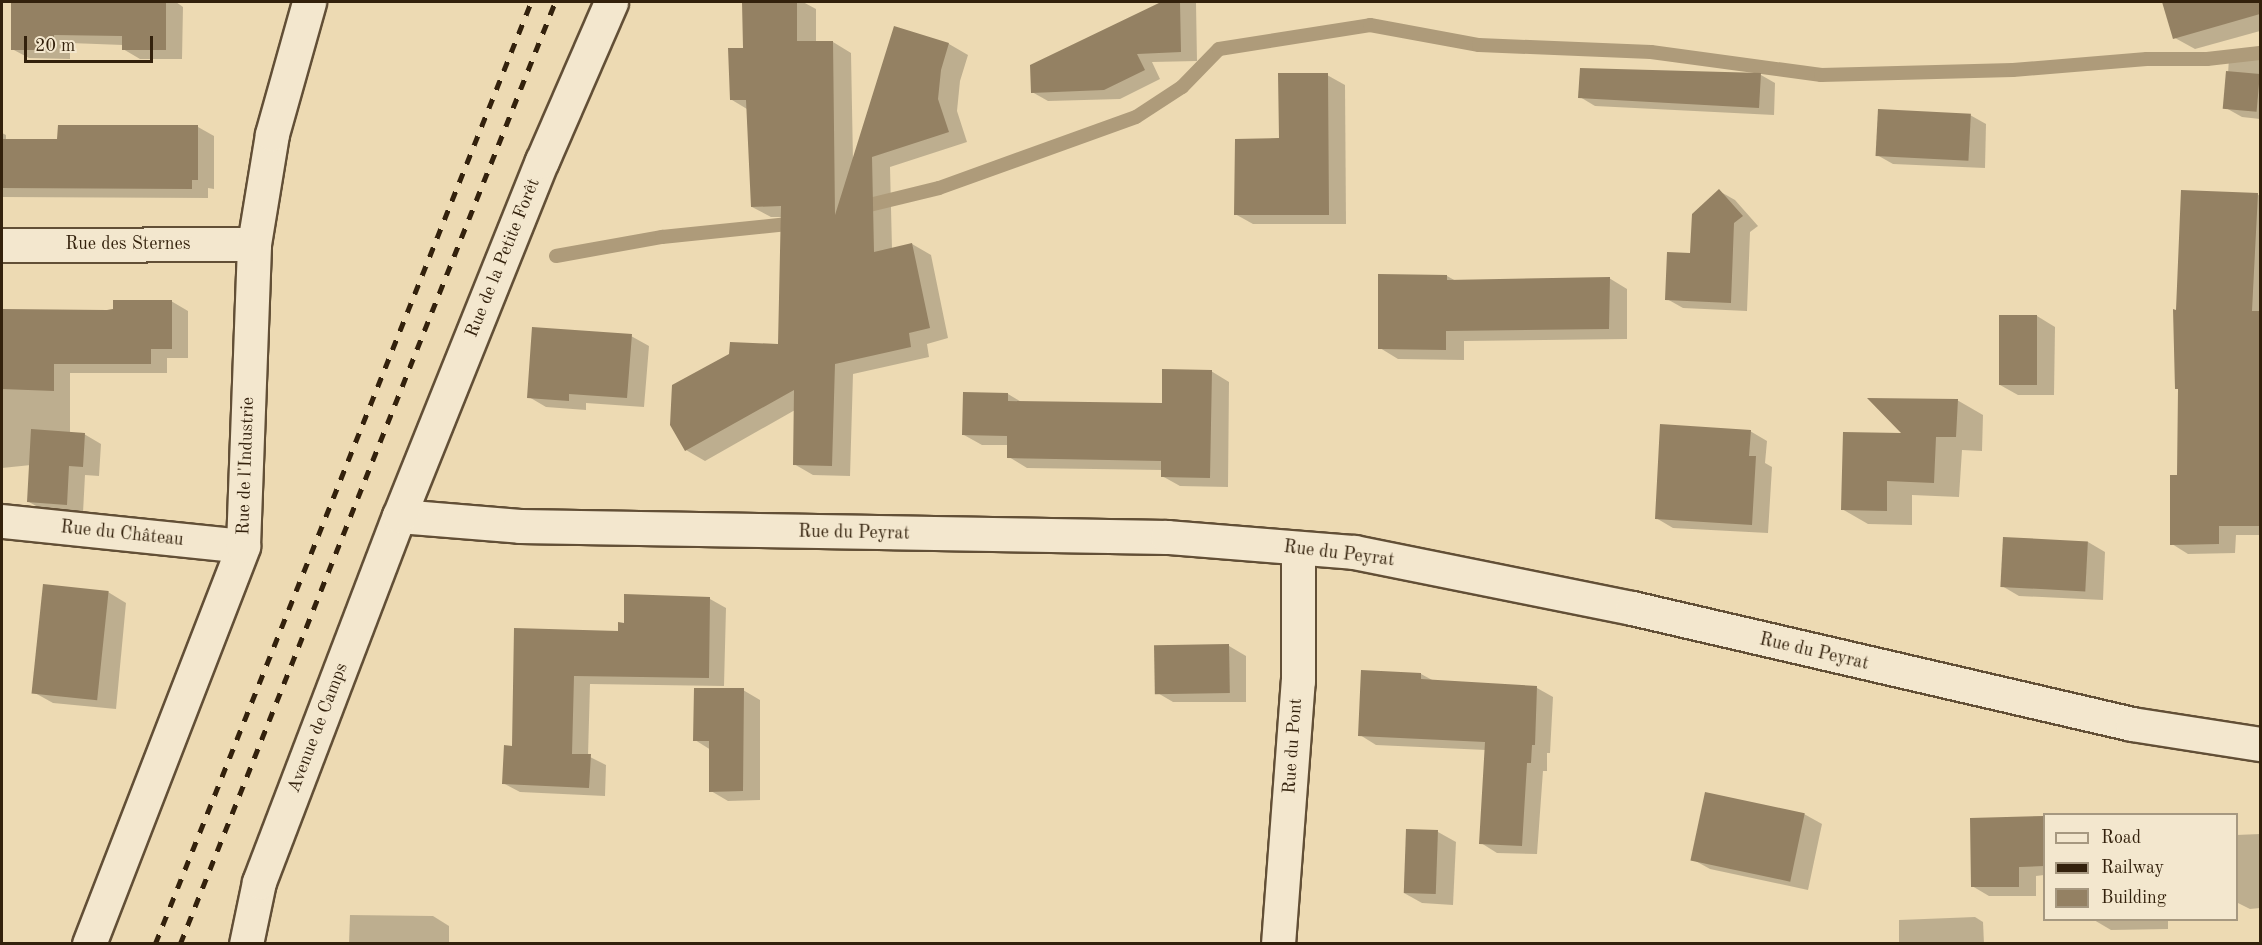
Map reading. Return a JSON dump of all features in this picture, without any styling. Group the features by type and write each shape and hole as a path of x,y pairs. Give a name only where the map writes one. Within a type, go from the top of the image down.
{"street":[{"name":"Rue de l'Industrie","path":"89,944 243,546 254,244 272,134 309,2"},
{"name":"Rue de la Petite Forêt","path":"399,516 542,161 611,2"},
{"name":"Rue des Sternes","path":"2,245 254,244"},
{"name":"Rue du Peyrat","path":"399,516 520,526 1167,537 1354,552 1632,608 2132,724 2260,744"},
{"name":"Avenue de Camps","path":"246,944 259,882 399,516"},
{"name":"Rue du Château","path":"2,521 243,546"},
{"name":"Rue du Pont","path":"1278,944 1298,681 1298,548"}],"building":[{"path":"11,2 166,2 166,50 122,50 122,36 54,35 54,50 11,50"},
{"path":"742,2 797,2 797,41 833,41 835,215 894,26 949,43 941,70 938,99 949,132 872,157 874,252 912,243 930,328 909,333 911,347 835,364 832,466 793,465 794,390 685,451 670,425 672,385 729,354 730,342 778,344 781,206 751,207 746,100 730,100 728,48 743,48"},
{"path":"1161,2 1180,2 1181,52 1137,54 1145,70 1104,90 1031,93 1030,65"},
{"path":"2162,2 2260,2 2260,14 2173,39"},
{"path":"1580,68 1761,73 1759,108 1578,98"},
{"path":"2226,71 2260,74 2257,112 2223,109"},
{"path":"1278,73 1328,73 1329,215 1234,215 1235,139 1279,138"},
{"path":"1878,109 1971,114 1968,161 1876,156"},
{"path":"58,125 198,125 198,180 192,180 192,189 2,188 2,139 57,139"},
{"path":"1719,189 1743,216 1734,223 1731,303 1665,300 1667,252 1690,253 1692,214"},
{"path":"2181,190 2258,193 2252,311 2260,311 2260,526 2219,526 2219,544 2170,545 2170,475 2177,475 2178,389 2175,389 2173,309 2176,310"},
{"path":"1378,274 1447,275 1447,280 1610,277 1609,329 1446,331 1446,350 1378,349"},
{"path":"113,300 172,300 172,349 151,349 151,364 54,364 54,391 2,389 2,309 107,310 113,309"},
{"path":"1999,315 2037,315 2037,385 1999,385"},
{"path":"532,327 632,334 627,398 569,394 569,401 527,398"},
{"path":"1162,369 1212,370 1210,478 1161,477 1161,461 1007,458 1007,436 962,435 963,392 1008,393 1008,401 1162,403"},
{"path":"1867,398 1958,399 1956,437 1936,437 1934,483 1887,481 1887,511 1841,510 1843,432 1901,433"},
{"path":"1660,424 1751,430 1749,456 1756,456 1752,525 1655,519"},
{"path":"31,429 85,433 83,467 69,466 67,505 27,502"},
{"path":"2003,537 2088,541 2085,591 2000,587"},
{"path":"43,584 109,591 97,700 32,693"},
{"path":"624,594 710,597 709,678 574,676 572,754 591,754 589,788 502,784 504,745 512,746 514,628 618,631 618,622 624,623"},
{"path":"1229,644 1230,693 1155,694 1154,645"},
{"path":"1361,670 1421,673 1421,679 1537,686 1535,745 1532,745 1531,763 1527,763 1522,846 1479,844 1485,742 1358,736"},
{"path":"694,688 744,688 743,791 709,792 709,741 693,741"},
{"path":"1705,792 1805,813 1790,882 1690,860"},
{"path":"2043,816 2043,866 2019,867 2019,887 1971,887 1970,818"},
{"path":"1406,829 1438,830 1436,894 1404,893"}],"waterway":[{"path":"857,208 939,188 1136,117 1182,87 1219,49 1370,25 1479,45 1651,52 1821,75 2013,70 2147,59 2207,59 2260,53"},
{"path":"556,256 662,237 797,223"}],"railway":[{"path":"155,944 531,2"},
{"path":"180,944 555,2"}]}
